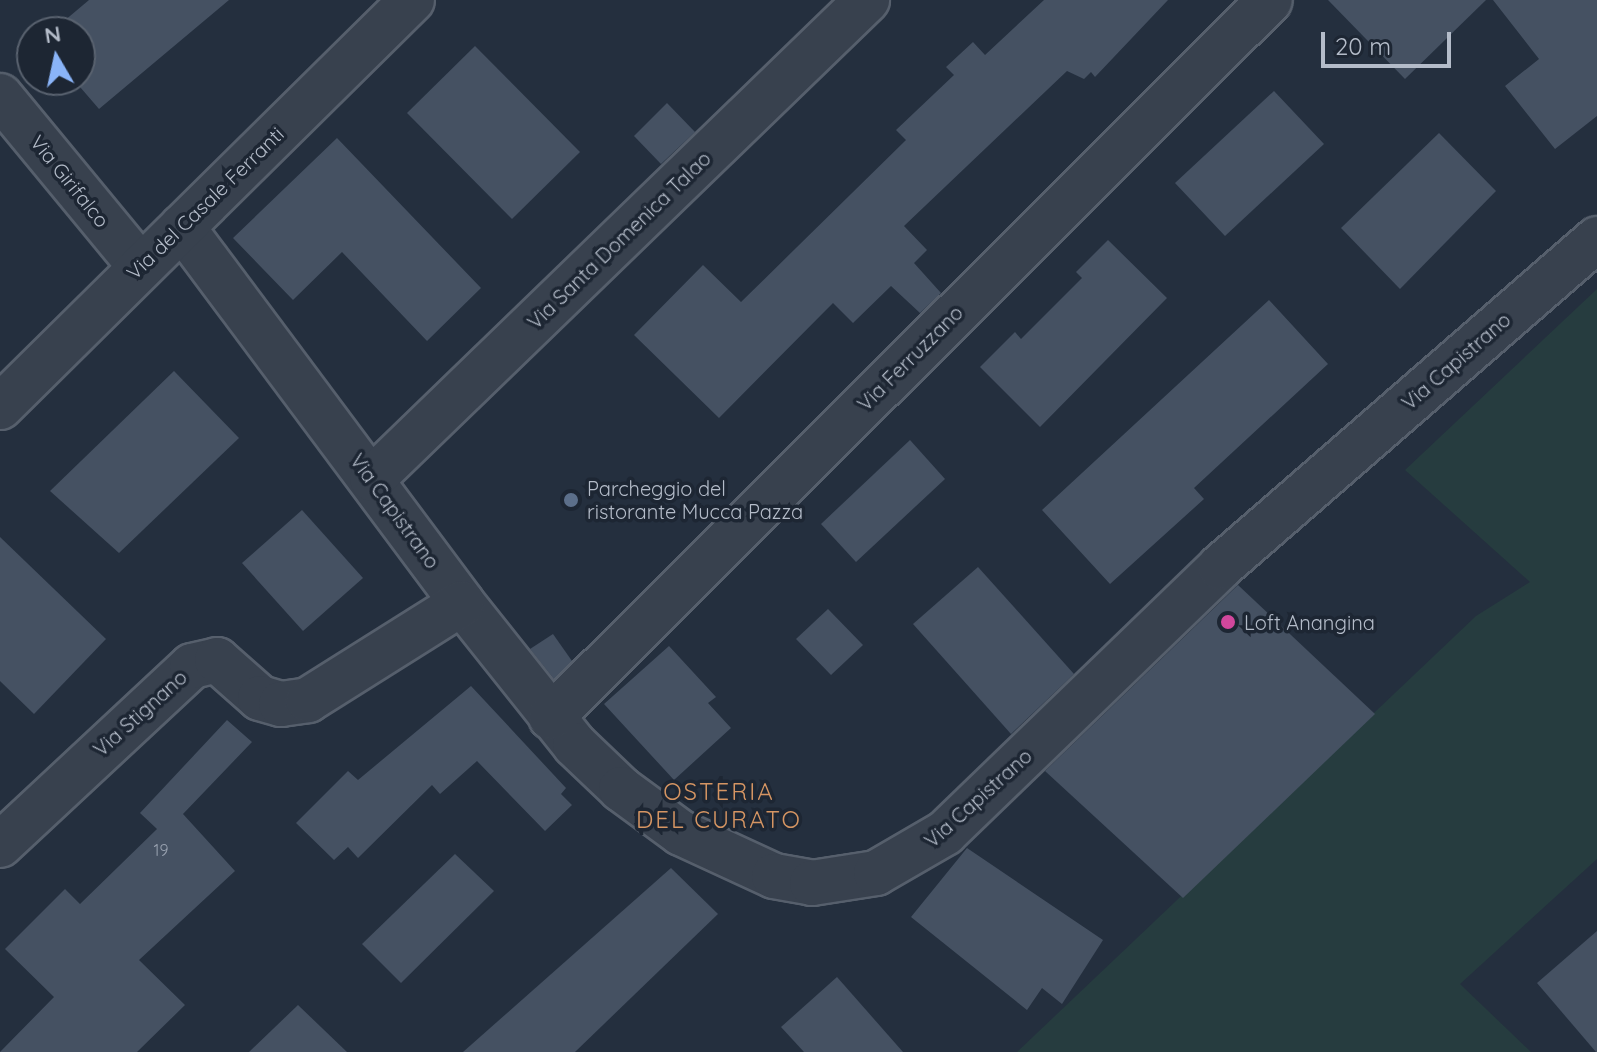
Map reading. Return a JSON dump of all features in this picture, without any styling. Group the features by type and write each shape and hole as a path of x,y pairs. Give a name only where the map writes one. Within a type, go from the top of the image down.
{"street":[{"name":"Via del Casale Ferranti","path":"8,383 182,227 412,0"},
{"name":"Via Santa Domenica Talao","path":"372,479 867,0"},
{"name":"Via Ferruzzano","path":"551,717 1270,0"},
{"name":"Via Girifalco","path":"0,96 140,266"},
{"name":"Via Capistrano","path":"182,227 462,603 551,717 642,806 736,861 774,876 812,883 843,881 887,868 958,822 1220,567 1597,239"},
{"name":"Via Stignano","path":"0,845 192,666 217,660 260,698 281,704 308,700 462,603"}],"green space":[{"path":"1597,289 1597,859 1460,984 1531,1052 1017,1052 1476,616 1530,582 1405,470"}],"building":[{"path":"89,0 229,0 99,109 88,96 96,96 96,16 70,16"},
{"path":"1044,0 1168,0 1095,77 1091,72 1084,79 1067,71 904,226 927,250 914,263 941,293 920,313 891,286 853,323 833,303 719,418 634,335 703,265 741,302 906,140 896,130 954,75 946,67 973,42 985,55"},
{"path":"1328,0 1486,0 1405,79"},
{"path":"1493,0 1597,0 1597,116 1555,149 1505,86 1539,59"},
{"path":"475,46 580,152 512,219 407,113"},
{"path":"1274,91 1324,144 1225,236 1175,183"},
{"path":"667,103 695,132 661,164 634,136"},
{"path":"1439,133 1496,191 1400,289 1341,228"},
{"path":"337,138 481,288 427,341 342,252 293,300 233,238"},
{"path":"1108,240 1167,298 1040,427 980,367 1015,332 1021,339 1082,278 1076,272"},
{"path":"1269,300 1328,364 1194,488 1204,499 1110,584 1042,510"},
{"path":"174,371 239,438 119,553 50,491"},
{"path":"910,440 945,479 856,562 821,524"},
{"path":"302,510 363,578 303,631 242,563"},
{"path":"0,537 106,639 34,714 0,681"},
{"path":"978,567 1074,674 1011,734 913,624"},
{"path":"1238,585 1375,714 1183,898 1045,771"},
{"path":"828,609 863,645 831,675 796,639"},
{"path":"553,634 572,661 554,679 530,649"},
{"path":"669,646 716,697 708,703 731,728 674,780 604,704"},
{"path":"471,686 566,788 561,794 572,805 545,831 477,761 440,794 432,785 358,858 348,847 334,860 296,823 348,771 358,780"},
{"path":"227,720 252,742 183,814 235,871 139,960 185,1005 137,1052 0,1052 54,997 5,949 65,889 80,904 157,829 140,813"},
{"path":"967,848 1103,940 1062,1004 1042,988 1027,1010 911,917"},
{"path":"455,854 494,891 401,983 362,944"},
{"path":"671,868 718,914 575,1052 463,1052"},
{"path":"1597,931 1597,1052 1596,1052 1537,983"},
{"path":"837,977 903,1052 804,1052 781,1027"},
{"path":"298,1005 347,1052 249,1052"}],"place":[{"name":"Parcheggio del ristorante Mucca Pazza","path":"571,500"},
{"name":"Loft Anangina","path":"1228,622"}],"district":[{"name":"OSTERIA DEL CURATO","path":"719,806"}]}
